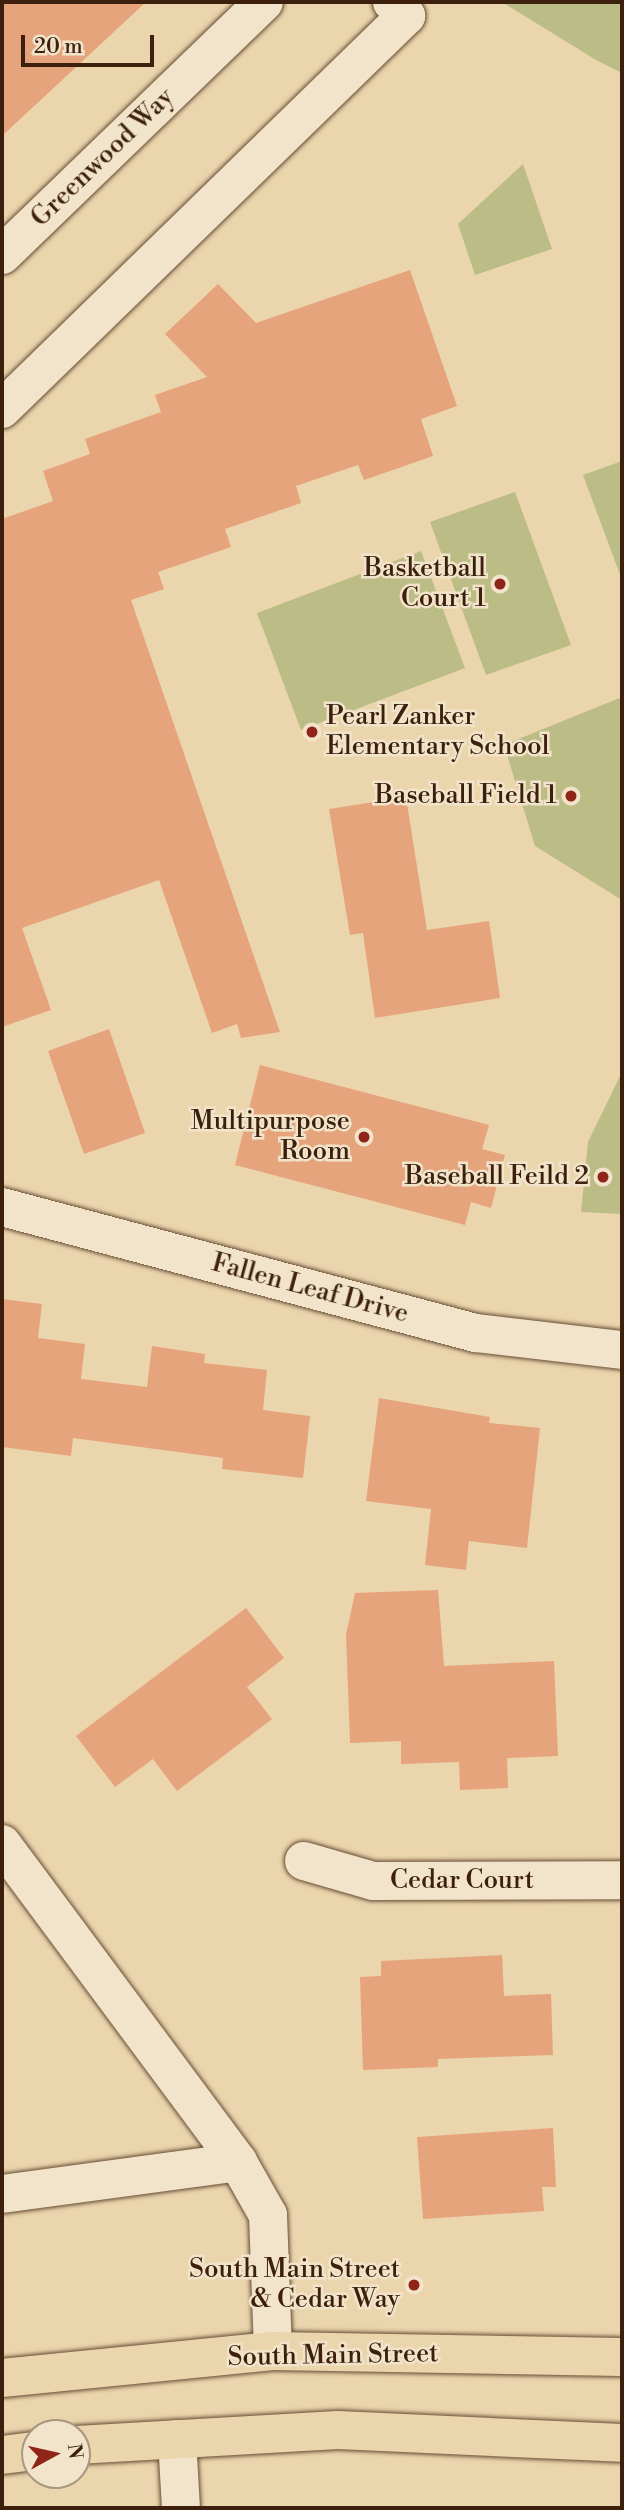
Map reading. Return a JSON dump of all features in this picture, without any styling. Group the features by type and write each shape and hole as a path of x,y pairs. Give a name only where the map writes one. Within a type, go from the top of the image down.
{"main road":[{"name":"South Main Street","path":"2,2378 273,2351 622,2357"},
{"path":"91,2444 338,2430 622,2443"},
{"path":"2,2455 21,2453"}],"street":[{"name":"Greenwood Way","path":"2,255 264,2"},
{"path":"2,409 405,16 392,2"},
{"name":"Fallen Leaf Drive","path":"2,1207 477,1333 622,1350"},
{"path":"2,1844 238,2162 268,2215 273,2351"},
{"name":"Cedar Court","path":"304,1861 373,1881 622,1880"},
{"path":"2,2194 238,2162"},
{"path":"177,2439 181,2508"}],"green space":[{"path":"502,2 622,2 622,73 596,60"},
{"path":"523,164 552,249 475,275 458,224"},
{"path":"622,461 622,580 583,475"},
{"name":"Basketball Court 1","path":"515,492 571,645 486,675 430,522"},
{"path":"421,551 465,668 301,730 257,613"},
{"name":"Baseball Field 1","path":"622,697 622,900 535,846 504,745"},
{"name":"Baseball Feild 2","path":"622,1072 622,1214 581,1212 588,1142"}],"building":[{"path":"2,2 146,2 2,136"},
{"path":"410,270 457,406 421,419 433,456 364,480 358,465 296,486 301,503 225,529 231,547 158,572 164,589 131,600 280,1032 241,1038 237,1024 212,1033 159,880 22,928 51,1010 2,1027 2,519 53,501 43,471 90,454 85,439 161,412 155,395 207,377 165,334 218,284 256,323"},
{"path":"406,797 427,930 489,921 500,998 375,1018 363,933 350,935 329,809"},
{"path":"109,1029 145,1133 84,1154 48,1051"},
{"name":"Multipurpose Room","path":"260,1065 489,1125 482,1149 505,1155 491,1208 471,1202 465,1225 235,1165"},
{"path":"2,1299 42,1304 38,1338 85,1344 81,1379 147,1387 152,1346 205,1354 204,1363 267,1370 263,1410 310,1416 303,1478 222,1469 223,1458 73,1438 71,1456 2,1447"},
{"path":"379,1398 490,1417 489,1423 540,1428 527,1548 469,1541 466,1570 425,1565 431,1509 366,1501"},
{"path":"438,1590 444,1666 554,1661 558,1756 507,1758 508,1788 460,1790 459,1762 401,1764 401,1741 350,1743 346,1635 355,1593"},
{"path":"246,1608 284,1658 247,1687 272,1719 177,1791 153,1759 115,1787 76,1736"},
{"path":"502,1955 504,1996 551,1994 553,2055 438,2059 438,2067 363,2070 360,1977 381,1976 381,1961"},
{"path":"553,2128 556,2187 542,2187 544,2211 423,2219 417,2137"}],"place":[{"name":"Basketball Court 1","path":"500,584"},
{"name":"Pearl Zanker Elementary School","path":"312,732"},
{"name":"Baseball Field 1","path":"571,796"},
{"name":"Multipurpose Room","path":"364,1137"},
{"name":"Baseball Feild 2","path":"603,1177"},
{"name":"South Main Street & Cedar Way","path":"414,2285"}]}
